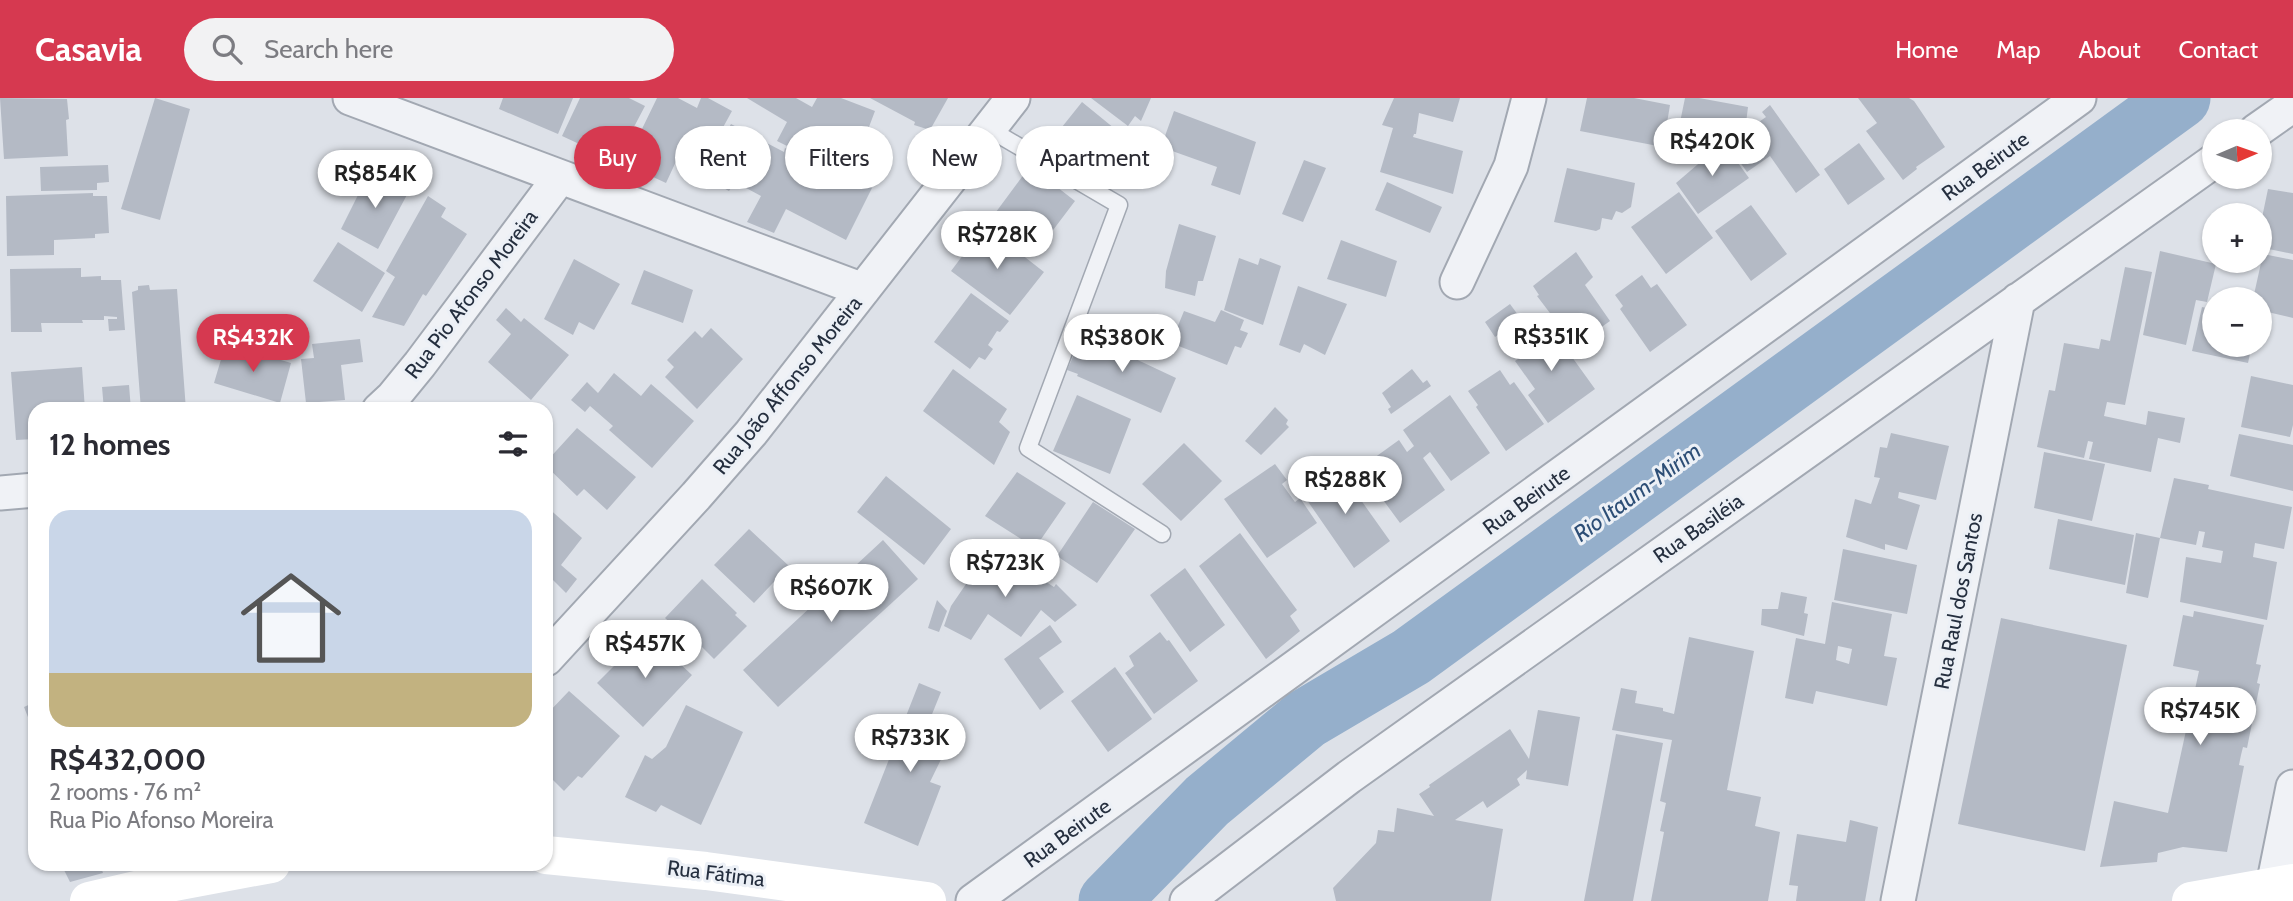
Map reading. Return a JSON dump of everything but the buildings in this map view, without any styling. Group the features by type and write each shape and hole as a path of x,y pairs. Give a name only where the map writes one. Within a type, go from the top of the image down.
{"main road":[{"name":"Rua Fátima","path":"553,856 706,871 927,901"},
{"path":"89,901 233,871"},
{"path":"2191,901 2279,889"}],"street":[{"path":"350,98 863,290"},
{"name":"Rua João Affonso Moreira","path":"991,126 1013,98"},
{"path":"1457,282 1511,166 1529,98"},
{"name":"Rua Beirute","path":"973,901 2079,98"},
{"path":"2272,120 2293,105"},
{"name":"Rua Basiléia","path":"1187,901 1349,777 2202,170"},
{"name":"Rua Pio Afonso Moreira","path":"388,402 560,177"},
{"name":"Rua João Affonso Moreira","path":"553,651 751,433 942,189"},
{"name":"Rua Raul dos Santos","path":"1898,901 2018,300"},
{"path":"0,493 28,491"},
{"path":"2279,889 2293,787"}],"lane":[{"path":"1002,136 1119,205 1028,448 1162,534"}],"waterway":[{"name":"Rio Itaum-Mirim","path":"1109,901 1207,801 1306,719 1411,657 2180,98"}]}
